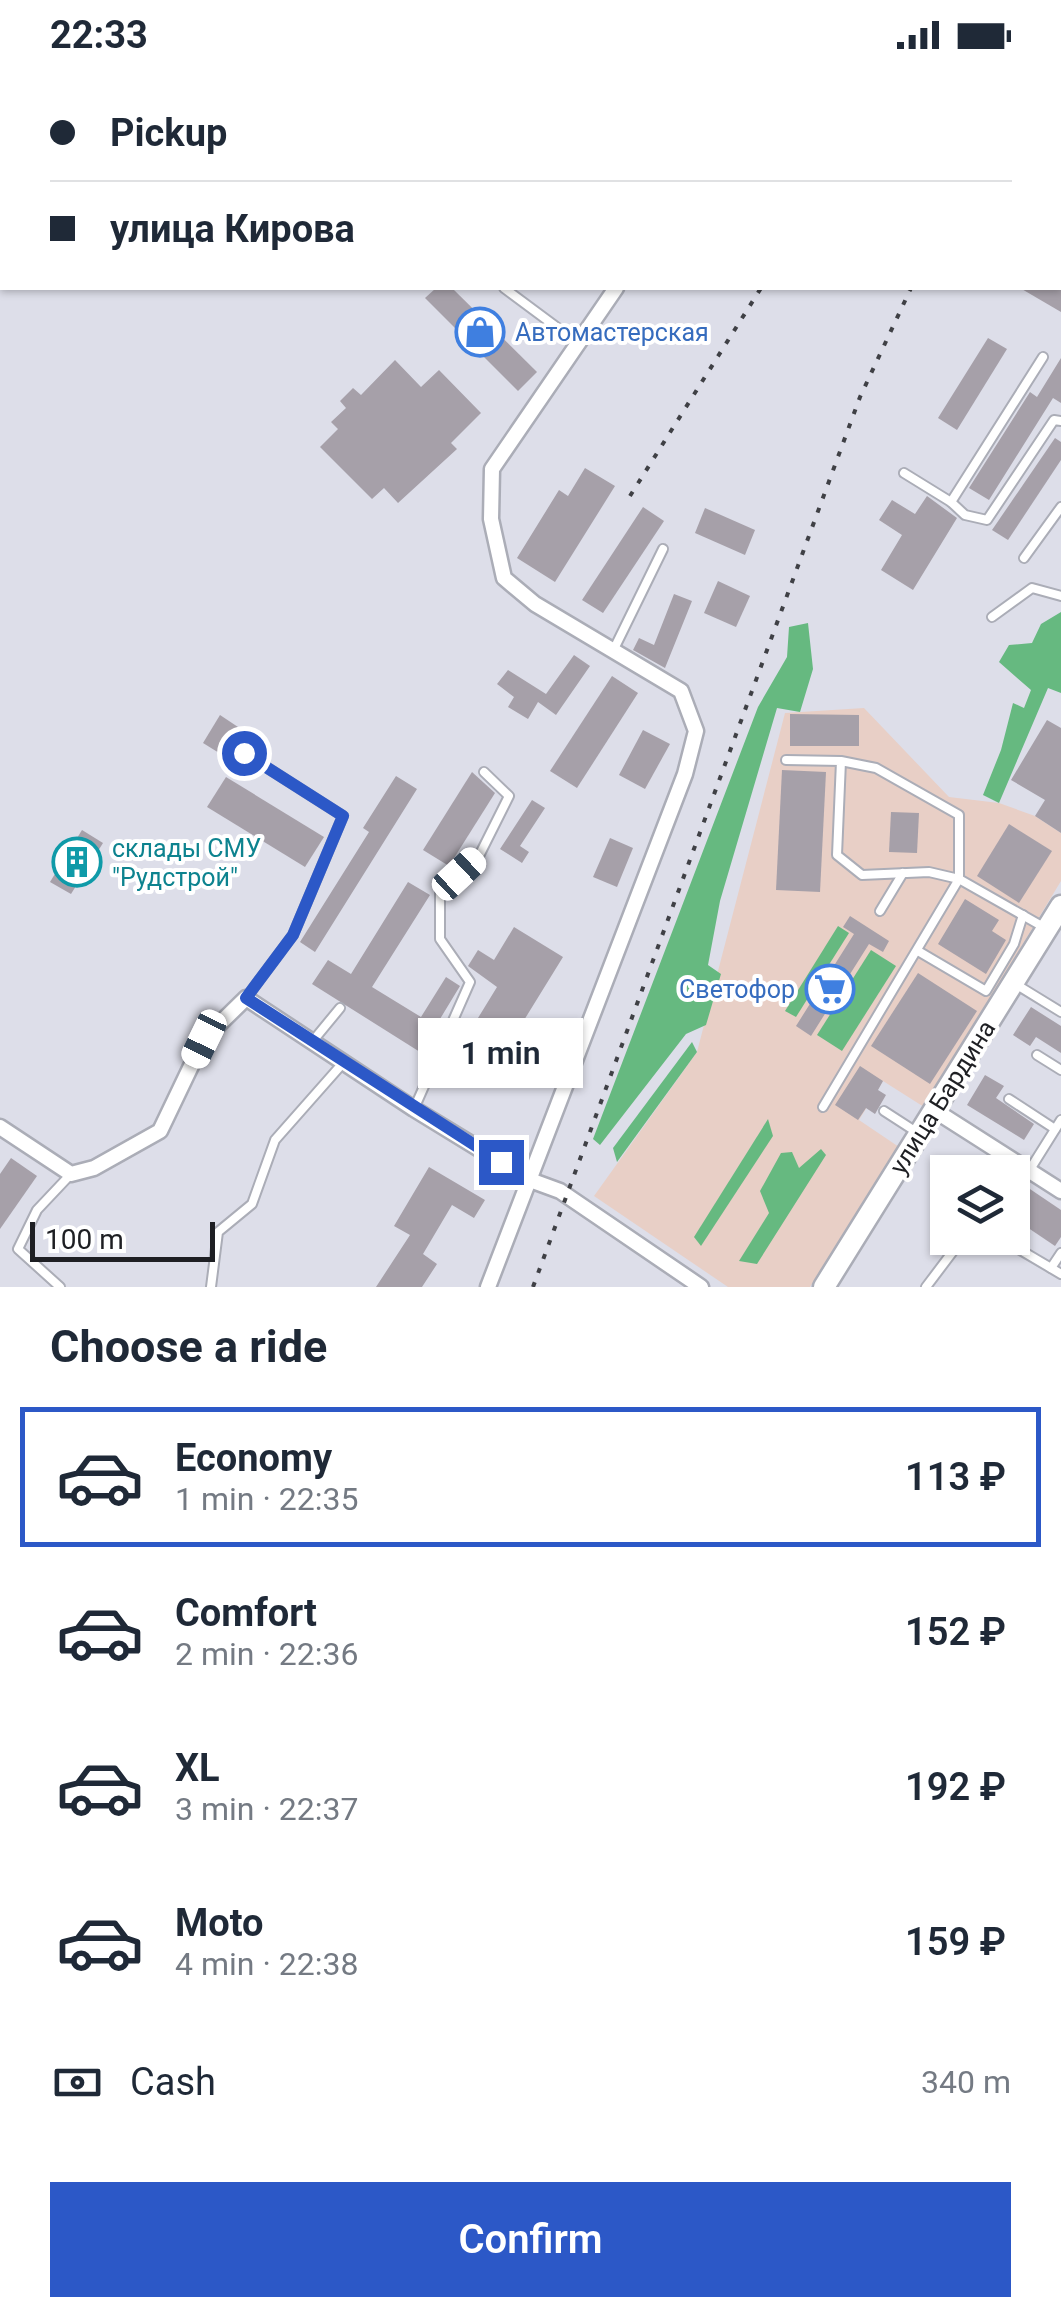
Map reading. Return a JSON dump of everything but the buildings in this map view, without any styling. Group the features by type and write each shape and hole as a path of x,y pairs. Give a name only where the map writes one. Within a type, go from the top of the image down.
{"street":[{"path":"488,1287 686,774 696,731 681,691 535,604 504,578 491,519 492,469 615,290"},
{"name":"улица Бардина","path":"824,1287 1061,906"},
{"path":"0,1127 71,1174 94,1168 160,1131 204,1039 246,998 414,1109 530,1180 560,1191 701,1287"},
{"path":"934,1110 1003,1155"},
{"path":"1030,1172 1061,1191"}],"lane":[{"path":"507,290 578,342"},
{"path":"950,502 1043,357"},
{"path":"904,472 965,515 987,520 1054,420 1061,421"},
{"path":"1024,558 1061,506"},
{"path":"614,651 663,549"},
{"path":"992,617 1032,588 1061,596"},
{"path":"244,753 343,816 293,935 246,998"},
{"path":"786,760 841,760 876,768 958,815 959,879 822,1107"},
{"path":"841,760 837,855 862,875 929,872 959,879 1047,929"},
{"path":"414,1109 470,982 440,939 440,892 479,856 509,796 484,772"},
{"path":"880,911 903,873"},
{"path":"918,952 986,991 1014,944 1023,915"},
{"path":"1013,982 1061,1012"},
{"path":"312,1042 340,1008"},
{"path":"1036,1055 1061,1070"},
{"path":"211,1287 218,1232 252,1204 275,1140 344,1063"},
{"path":"1009,1100 1056,1128"},
{"path":"884,1111 919,1134"},
{"path":"1030,1164 1061,1120"},
{"path":"60,1287 18,1249 37,1210 71,1174"},
{"path":"1051,1268 1061,1252"},
{"path":"926,1287 950,1255"},
{"path":"1029,1255 1061,1274"}],"shaded area":[{"path":"864,708 949,797 999,803 1035,816 1061,833 1061,881 924,1107 883,1081 859,1120 899,1147 810,1287 728,1287 594,1196 697,1052 785,713"}],"green space":[{"path":"1061,612 1061,693 1048,688 999,803 983,795 1001,750 1013,703 1024,708 1031,690 999,662 1009,645 1032,643 1041,624"},
{"path":"808,623 813,669 800,712 777,708 720,901 708,965 721,974 706,1025 686,1034 600,1145 593,1139 758,707 787,657 789,627"},
{"path":"838,926 849,933 796,1017 785,1011"},
{"path":"871,950 896,966 842,1051 817,1035"},
{"path":"692,1042 697,1052 617,1162 613,1148"},
{"path":"768,1119 773,1136 701,1246 694,1237"},
{"path":"821,1149 826,1155 757,1264 739,1261 769,1213 760,1191 781,1153 792,1152 799,1168"}],"railway":[{"path":"630,496 760,290"},
{"path":"533,1287 860,397 910,290"}],"place":[{"name":"Автомастерская","path":"480,332"},
{"name":"склады СМУ \"Рудстрой\"","path":"77,862"},
{"name":"Светофор","path":"830,989"}],"route":[{"path":"244,753 343,816 293,935 246,998 501,1162"}]}
